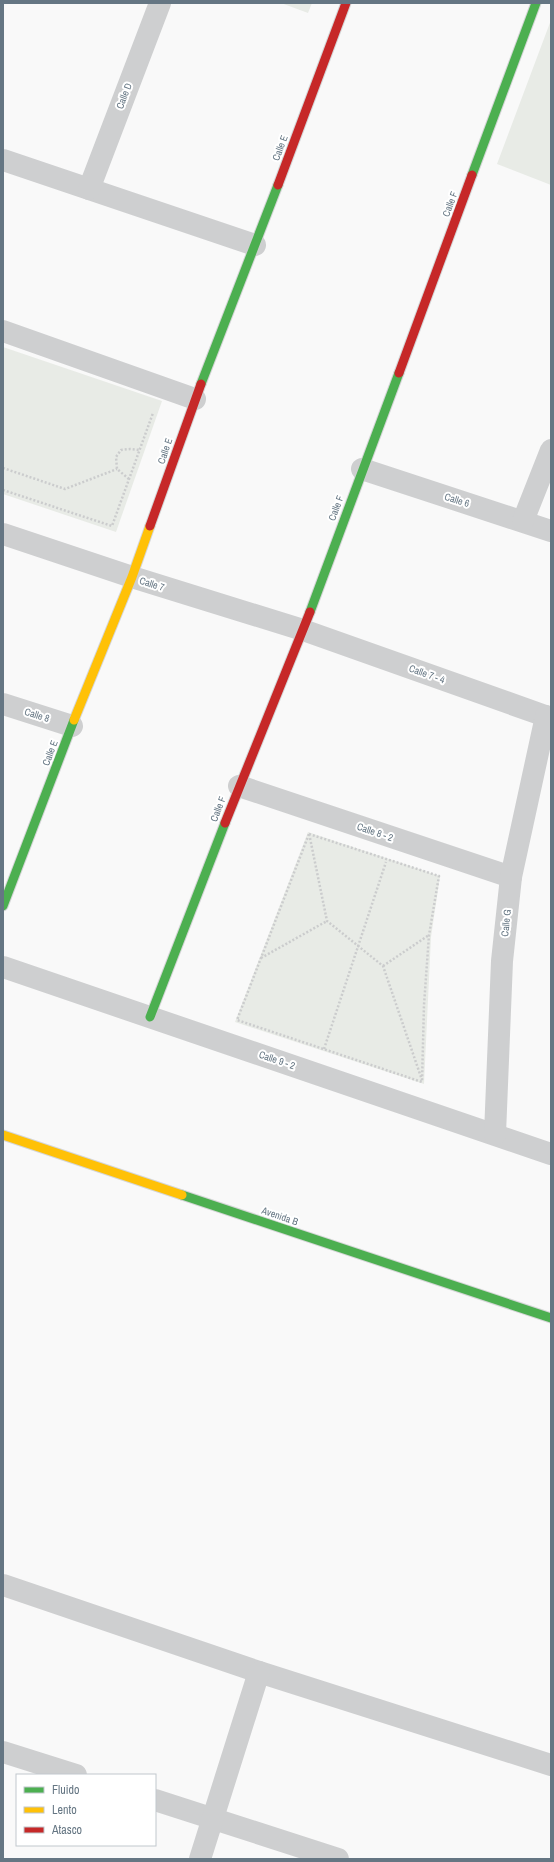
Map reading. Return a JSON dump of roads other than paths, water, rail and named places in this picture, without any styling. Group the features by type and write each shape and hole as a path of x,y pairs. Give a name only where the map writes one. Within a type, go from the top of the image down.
{"street":[{"name":"Calle D","path":"89,189 160,3"},
{"name":"Calle E","path":"3,906 72,726 132,577 195,399 346,3"},
{"name":"Calle F","path":"150,1017 239,786 303,630 536,3"},
{"path":"3,160 255,245"},
{"path":"3,331 195,399"},
{"path":"523,521 551,450"},
{"name":"Calle 6","path":"362,469 551,531"},
{"name":"Calle 7","path":"3,534 132,577 303,630"},
{"name":"Calle 7 - 4","path":"303,630 548,717"},
{"name":"Calle 8","path":"3,704 72,726"},
{"name":"Calle G","path":"495,1134 502,961 511,877 548,717"},
{"name":"Calle 8 - 2","path":"239,786 511,877"},
{"name":"Calle 9 - 2","path":"3,967 551,1154"},
{"name":"Avenida B","path":"3,1134 551,1318"},
{"path":"3,1585 259,1672 551,1765"},
{"path":"200,1859 259,1672"},
{"path":"3,1752 73,1774"},
{"path":"156,1800 338,1859"}]}
